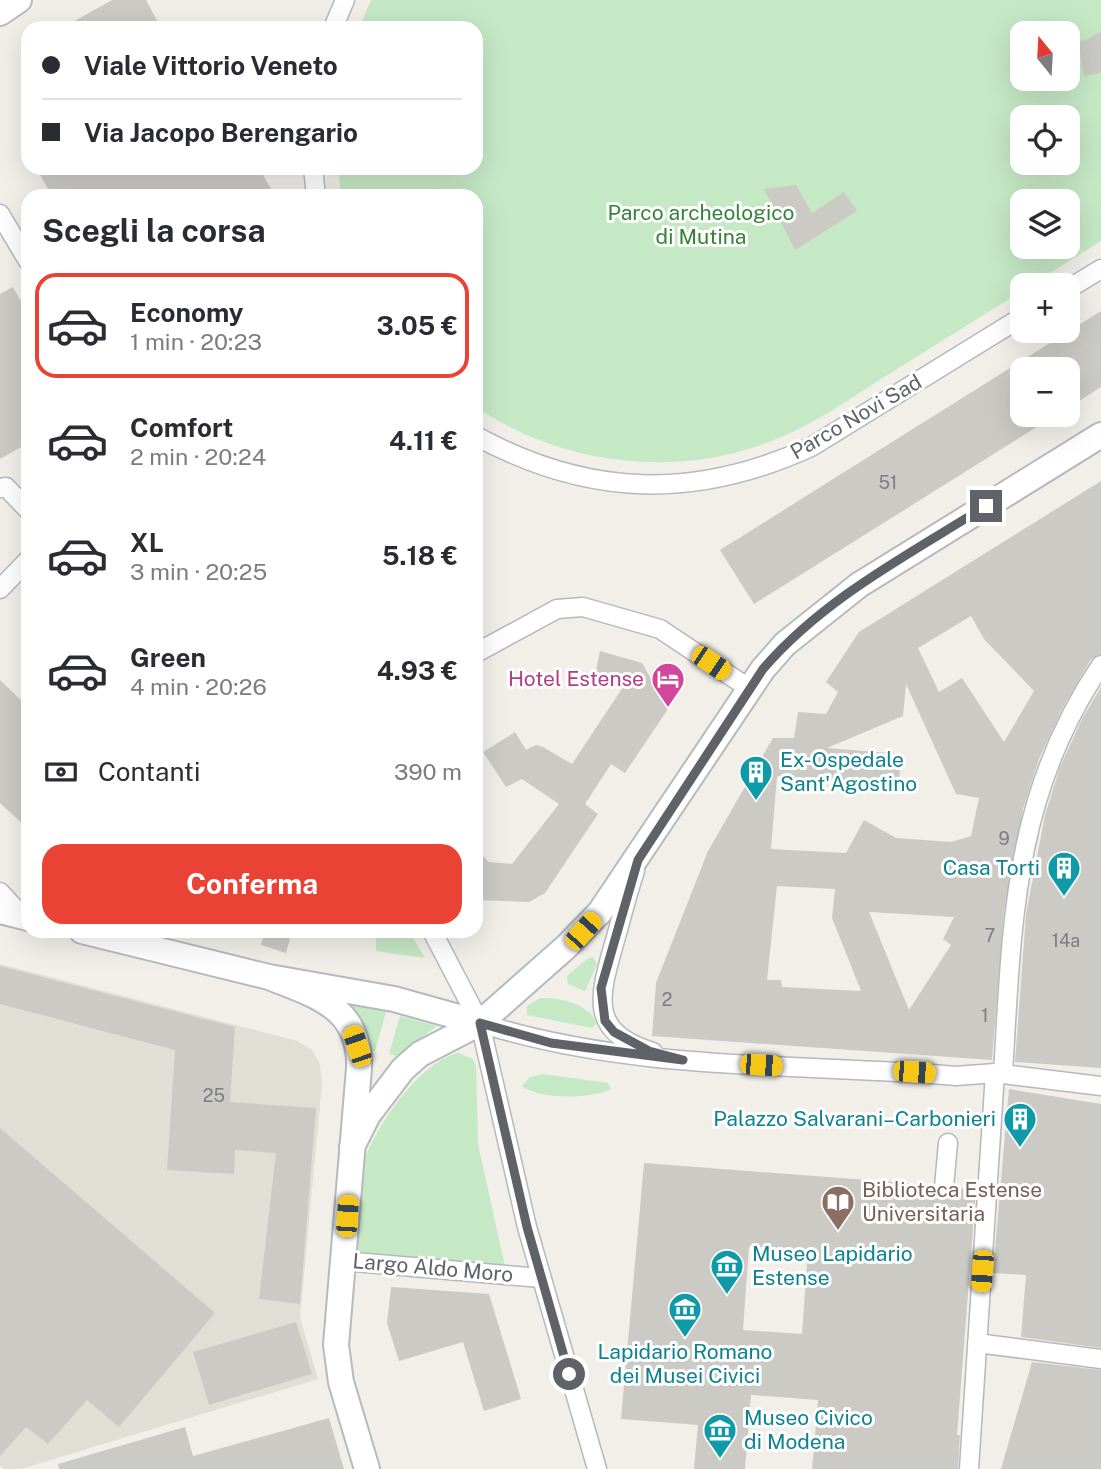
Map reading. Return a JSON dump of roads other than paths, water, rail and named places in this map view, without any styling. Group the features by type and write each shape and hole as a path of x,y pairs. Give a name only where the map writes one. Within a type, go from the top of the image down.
{"street":[{"path":"0,13 19,0"},
{"path":"336,21 345,0"},
{"path":"0,214 21,249"},
{"path":"1080,282 1101,269"},
{"name":"Parco Novi Sad","path":"483,439 538,466 605,482 674,485 715,479 777,462 811,447 1010,324"},
{"path":"480,1023 583,931 638,860 750,689 785,643 831,604 1101,435"},
{"path":"0,488 6,487 21,503"},
{"path":"0,589 21,567"},
{"path":"483,649 557,609 583,607 660,629 750,689"},
{"path":"969,1469 992,1114 999,1074 1011,930 1034,806 1054,746 1080,697 1101,665"},
{"path":"638,860 604,978 602,1008 605,1021 614,1032 649,1051 683,1060"},
{"path":"0,892 17,915"},
{"path":"110,938 269,977 349,989 531,1039 593,1050 683,1060 956,1076 999,1074 1101,1086"},
{"path":"436,938 480,1023"},
{"name":"Largo Aldo Moro","path":"269,977 323,999 339,1010 350,1026 359,1058 343,1261 541,1279 480,1023 419,1054 402,1069 368,1115 352,1147"},
{"path":"944,1186 948,1143"},
{"path":"343,1261 336,1329 337,1363 367,1469"},
{"path":"541,1279 597,1469"},
{"path":"977,1343 1101,1359"}],"place":[{"name":"Hotel Estense","path":"668,709"},
{"name":"Ex-Ospedale Sant'Agostino","path":"756,802"},
{"name":"Casa Torti","path":"1064,898"},
{"name":"Palazzo Salvarani–Carbonieri","path":"1020,1149"},
{"name":"Biblioteca Estense Universitaria","path":"838,1232"},
{"name":"Museo Lapidario Estense","path":"727,1296"},
{"name":"Lapidario Romano dei Musei Civici","path":"685,1339"},
{"name":"Museo Civico di Modena","path":"720,1460"}],"park label":[{"name":"Parco archeologico di Mutina","path":"701,225"}]}
